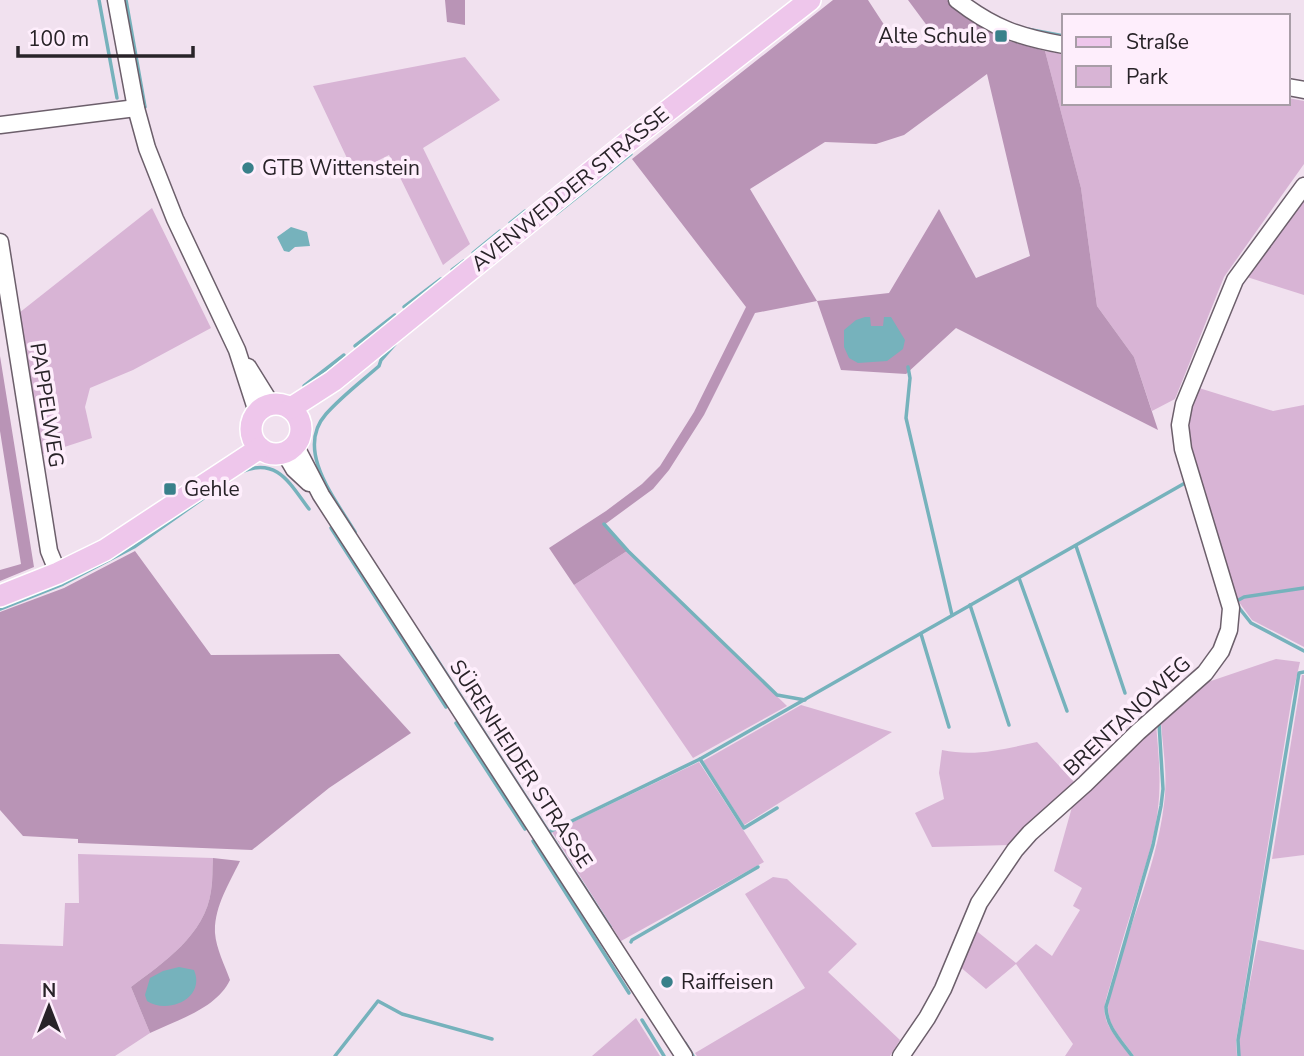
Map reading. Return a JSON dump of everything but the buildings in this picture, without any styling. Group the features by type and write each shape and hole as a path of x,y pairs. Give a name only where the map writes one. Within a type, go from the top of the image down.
{"main road":[{"name":"AVENWEDDER STRASSE","path":"280,411 333,381 629,141 810,0"},
{"path":"280,411 299,438 289,449 276,454 256,442 250,427 280,411"},
{"path":"0,596 58,573 104,550 204,484 256,442"}],"street":[{"path":"116,0 146,148 237,350 280,411"},
{"path":"957,0 989,24 1062,44"},
{"path":"0,125 136,108"},
{"name":"BRENTANOWEG","path":"901,1056 943,989 979,903 1015,850 1138,732 1205,673 1221,651 1229,630 1231,608 1183,449 1180,425 1184,404 1234,280 1304,186"},
{"name":"PAPPELWEG","path":"0,242 49,551 58,573"},
{"name":"SÜRENHEIDER STRASSE","path":"289,449 294,469 321,495 684,1056"}],"green space":[{"path":"1045,51 1062,54 1062,105 1290,105 1290,98 1304,101 1304,164 1224,277 1175,399 1152,411 1134,357 1097,306 1081,188"},
{"path":"465,57 500,100 423,148 470,244 443,265 389,155 354,173 313,86"},
{"path":"1304,201 1304,295 1247,277"},
{"path":"152,208 211,328 133,370 90,388 85,407 92,438 43,454 19,313"},
{"path":"1199,388 1273,411 1304,405 1304,647 1252,620 1236,598 1190,445 1190,416"},
{"path":"627,551 787,706 693,758 574,585"},
{"path":"1276,659 1300,662 1236,1041 1237,1056 1134,1056 1113,1027 1108,1007 1160,830 1165,784 1161,723 1208,682"},
{"path":"1302,675 1304,855 1272,859"},
{"path":"801,705 892,732 744,825 703,761"},
{"path":"1156,724 1160,785 1155,829 1105,1006 1109,1026 1130,1056 1065,1056 1073,1044 1016,964 986,989 958,965 973,928 1016,963 1036,944 1052,956 1080,910 1073,906 1082,888 1054,871 1074,800"},
{"path":"1037,742 1077,785 1010,845 932,847 915,813 944,799 939,773 942,750 978,752"},
{"path":"699,762 764,862 621,941 552,832"},
{"path":"78,854 213,858 212,887 207,907 201,921 181,946 131,987 150,1033 115,1056 0,1056 0,944 63,946 65,903 79,903"},
{"path":"773,877 787,879 857,944 828,972 900,1040 890,1056 697,1056 695,1053 805,988 745,894"},
{"path":"1258,940 1304,950 1304,1056 1240,1056 1239,1040"},
{"path":"636,1018 660,1056 592,1056"}],"shaded area":[{"path":"445,0 465,0 465,25 447,22"},
{"path":"833,0 868,0 894,40 903,48 916,48 926,41 928,27 908,0 947,0 984,29 1009,41 1045,51 1081,188 1097,306 1134,357 1158,430 956,328 906,374 841,370 817,301 755,313 704,415 669,470 653,489 604,525 627,551 574,585 549,548 606,511 642,484 660,466 694,412 746,307 632,159","holes":["987,74 1030,256 976,278 939,209 889,293 817,301 750,189 825,142 876,144 904,135"]},
{"path":"0,356 34,567 0,581 0,570 21,564 0,431"},
{"path":"135,551 211,655 339,654 411,733 329,788 252,850 78,843 78,839 23,836 0,810 0,612 64,588"},
{"path":"213,858 240,861 223,896 215,923 217,945 230,980 224,990 206,1006 150,1033 131,987 181,946 201,921 211,891"}],"water":[{"path":"291,227 307,232 310,246 284,251 277,237"},
{"path":"870,317 871,326 883,326 884,317 891,317 905,340 903,349 887,361 858,363 849,358 844,347 844,330 856,320"},
{"path":"179,967 194,970 195,989 190,996 174,1005 156,1005 147,1001 145,995 150,978"}],"waterway":[{"path":"99,0 117,98"},
{"path":"126,0 145,107"},
{"path":"1027,29 1062,36"},
{"path":"556,214 631,154"},
{"path":"510,223 525,211"},
{"path":"473,253 500,231"},
{"path":"452,270 464,261"},
{"path":"404,307 441,279"},
{"path":"355,346 395,315"},
{"path":"355,532 321,475 314,443 317,428 332,407 379,366 395,344"},
{"path":"304,386 344,355"},
{"path":"908,367 910,378 906,418 952,615"},
{"path":"241,472 253,468 273,470 289,482 309,509"},
{"path":"549,832 700,759 1185,483"},
{"path":"0,609 63,584 134,547 215,490"},
{"path":"604,524 628,551 777,695 805,700"},
{"path":"331,528 446,707"},
{"path":"1076,546 1125,693"},
{"path":"1019,578 1067,711"},
{"path":"1235,602 1244,597 1304,588"},
{"path":"1236,604 1251,623 1304,651"},
{"path":"970,605 1009,725"},
{"path":"921,634 949,727"},
{"path":"427,644 610,927"},
{"path":"1239,1056 1238,1040 1299,673 1304,672"},
{"path":"456,723 525,829"},
{"path":"1132,1056 1111,1027 1106,1007 1153,845 1161,806 1163,789 1159,723"},
{"path":"700,759 744,828 777,808"},
{"path":"533,841 629,993"},
{"path":"631,942 758,867"},
{"path":"335,1056 378,1001 402,1014 492,1039"},
{"path":"642,1020 664,1056"},
{"path":"685,1043 693,1056"}],"place":[{"name":"Alte Schule","path":"1001,36"},
{"name":"GTB Wittenstein","path":"248,168"},
{"name":"Gehle","path":"170,489"},
{"name":"Raiffeisen","path":"667,982"}]}
